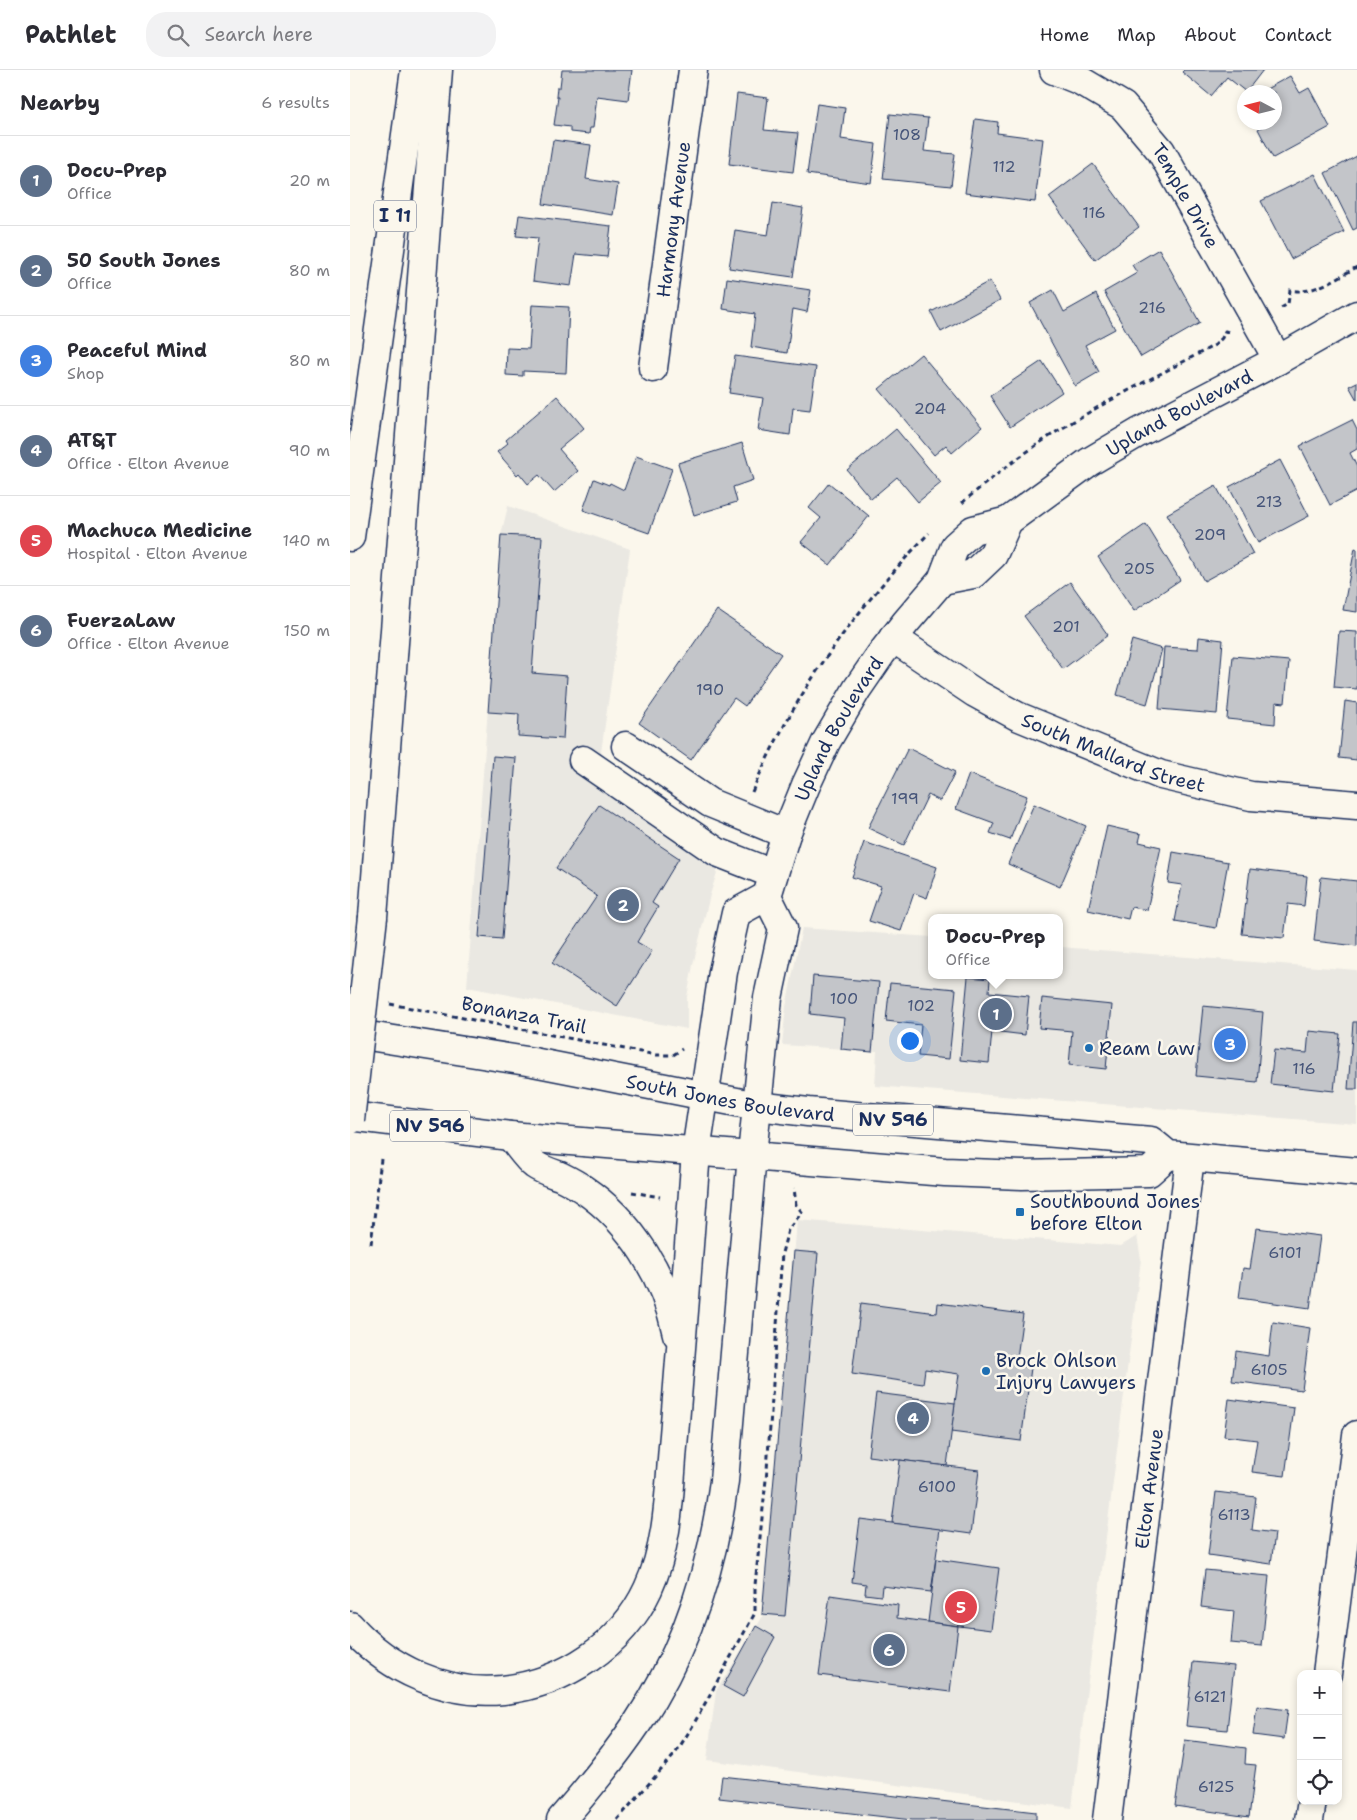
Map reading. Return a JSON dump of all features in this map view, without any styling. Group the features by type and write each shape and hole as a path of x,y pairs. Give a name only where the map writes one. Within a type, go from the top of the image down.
{"main road":[{"name":"I 11","path":"350,537 415,70"},
{"path":"350,1118 373,917 438,70"},
{"name":"Harmony Avenue","path":"653,368 693,70"},
{"name":"Temple Drive","path":"1054,70 1081,81 1123,106 1161,151 1278,360"},
{"name":"Upland Boulevard","path":"770,885 786,834 806,785 835,726 857,689 893,638 942,580 973,574 993,555 1008,521 1089,462 1138,433 1278,360 1357,315"},
{"name":"South Mallard Street","path":"893,638 975,692 1017,716 1081,744 1162,775 1251,796 1357,804"},
{"path":"626,746 710,803 786,834"},
{"path":"561,1820 618,1750 658,1690 682,1641 696,1603 716,1532 724,1481 752,1155 768,998 783,928 770,885 717,852 583,760"},
{"path":"350,1626 383,1657 411,1673 445,1685 473,1690 510,1689 544,1680 577,1667 601,1650 618,1634 648,1590 658,1562 667,1514 696,1152 723,972 736,913 770,885"},
{"name":"South Jones Boulevard","path":"350,1033 533,1062 757,1106 837,1115 1151,1141 1179,1157"},
{"name":"NV 596","path":"350,1118 510,1136 944,1172 1022,1175 1149,1172 1179,1157"},
{"path":"510,1136 536,1166 562,1177 585,1190 603,1204 630,1232 649,1260 662,1289 674,1318 681,1355"},
{"path":"1179,1157 1357,1172"},
{"name":"Elton Avenue","path":"1107,1820 1179,1157"},
{"path":"1328,1670 1357,1435"},
{"path":"1309,1820 1311,1805"}],"path":[{"path":"1290,290 1300,292 1320,287 1357,267"},
{"path":"750,796 764,763 803,690"},
{"name":"Bonanza Trail","path":"384,1003 656,1055 673,1055 686,1046"},
{"path":"371,1244 382,1159"},
{"path":"625,1191 660,1197"}],"shaded area":[{"path":"508,506 630,549 601,752 604,757 721,838 727,840 710,895 693,965 687,997 687,1029 467,987 501,535"},
{"path":"802,928 928,937 928,979 1063,979 1063,947 1357,970 1357,1124 875,1086 877,1051 782,1045 786,1007"},
{"path":"797,1220 1121,1246 1137,1236 1141,1259 1072,1808 707,1760 716,1691 765,1613"}],"building":[{"path":"562,70 632,70 628,100 597,96 593,128 590,128 589,134 570,132 570,127 554,125 558,97 556,97 557,87 560,87"},
{"path":"1184,70 1263,70 1251,85 1237,85 1227,77 1211,96 1182,72"},
{"path":"1290,76 1300,93 1309,88 1330,127 1273,158 1259,130 1282,130 1282,85 1274,85"},
{"path":"737,94 768,98 764,130 798,133 793,172 729,164"},
{"path":"817,104 845,108 841,139 876,144 871,183 807,174"},
{"path":"890,114 928,118 924,151 955,154 951,186 883,179"},
{"path":"975,119 998,122 997,133 1043,139 1035,202 965,193"},
{"path":"553,140 591,145 586,179 618,184 613,215 543,204"},
{"path":"1357,156 1357,228 1353,230 1325,173"},
{"path":"1093,164 1139,227 1095,260 1049,197"},
{"path":"1315,174 1344,232 1291,259 1261,201"},
{"path":"773,203 803,208 793,277 729,268 735,230 768,235"},
{"path":"519,215 611,226 607,257 576,254 571,286 533,281 538,238 516,236"},
{"path":"1159,249 1200,323 1141,357 1104,292 1137,273 1132,265"},
{"path":"727,278 811,290 807,312 793,309 787,353 751,347 755,314 723,309"},
{"path":"990,281 1000,300 941,332 931,312"},
{"path":"1053,290 1064,312 1096,294 1115,329 1085,345 1099,372 1075,386 1030,303"},
{"path":"532,305 569,307 566,373 523,371 523,376 506,375 507,348 529,349"},
{"path":"921,354 982,427 952,453 946,445 934,455 879,389"},
{"path":"735,356 816,367 810,410 793,408 790,435 758,430 763,398 729,393"},
{"path":"1042,361 1062,392 1010,427 990,396"},
{"path":"1357,382 1357,400 1349,386"},
{"path":"557,396 584,428 559,449 578,471 554,492 539,475 528,484 519,473 517,475 497,452 508,443 506,440"},
{"path":"1352,420 1357,430 1357,449 1350,453 1357,467 1357,491 1330,505 1300,446"},
{"path":"896,429 941,483 918,502 897,477 871,499 847,470"},
{"path":"742,443 753,480 733,487 737,502 694,515 678,463"},
{"path":"636,456 672,469 649,533 583,510 594,479 609,485 610,483 624,490"},
{"path":"1280,460 1309,516 1258,543 1229,487"},
{"path":"829,483 869,516 830,565 801,542 821,518 809,508"},
{"path":"1216,486 1253,554 1204,581 1167,514"},
{"path":"1146,524 1180,580 1134,611 1098,557"},
{"path":"501,535 542,537 532,673 567,676 563,739 518,736 519,714 488,712"},
{"path":"1355,548 1357,549 1357,612 1343,610"},
{"path":"1070,582 1108,635 1063,669 1024,616"},
{"path":"717,610 781,654 745,706 734,698 691,760 639,723"},
{"path":"1339,631 1357,632 1357,689 1334,687"},
{"path":"1199,637 1223,640 1217,714 1159,709 1164,647 1198,649"},
{"path":"1132,640 1162,649 1147,704 1117,695"},
{"path":"1233,656 1289,661 1285,703 1276,702 1275,724 1227,719"},
{"path":"1345,701 1357,703 1357,760 1339,758"},
{"path":"908,748 955,772 940,801 928,795 904,845 868,828"},
{"path":"493,756 516,758 502,939 479,937"},
{"path":"969,774 1027,796 1010,840 990,833 994,823 956,809"},
{"path":"1034,804 1086,826 1060,887 1008,864"},
{"path":"599,805 679,858 652,903 658,907 637,942 652,951 617,1006 552,963 597,896 556,868"},
{"path":"1107,826 1141,834 1139,842 1161,847 1147,910 1131,907 1128,919 1088,910"},
{"path":"864,842 937,867 927,898 914,893 901,931 869,921 881,886 852,877"},
{"path":"1173,852 1228,862 1216,928 1175,921 1182,885 1168,883"},
{"path":"1250,869 1307,876 1304,906 1288,904 1284,938 1242,934"},
{"path":"1321,877 1357,881 1357,946 1314,941"},
{"path":"813,976 879,982 872,1052 841,1049 844,1018 810,1014"},
{"path":"968,979 990,979 989,992 1029,996 1025,1035 992,1031 989,1063 960,1060"},
{"path":"890,983 956,989 949,1059 918,1056 921,1025 886,1021"},
{"name":"Ream Law","path":"1042,998 1112,1005 1106,1069 1069,1065 1072,1031 1039,1028"},
{"path":"1203,1006 1263,1012 1257,1082 1196,1076"},
{"path":"1353,1022 1357,1022 1357,1089 1348,1089"},
{"path":"1309,1031 1340,1034 1334,1091 1270,1084 1274,1050 1307,1053"},
{"path":"1256,1228 1320,1236 1310,1308 1239,1298 1243,1268 1250,1269"},
{"path":"794,1251 818,1253 785,1616 762,1614"},
{"name":"Brock Ohlson Injury Lawyers","path":"861,1303 937,1313 938,1303 1023,1314 1016,1365 1031,1368 1021,1441 951,1432 959,1374 925,1369 923,1384 852,1374"},
{"path":"1273,1322 1310,1328 1302,1390 1232,1381 1236,1351 1269,1356"},
{"path":"876,1393 955,1403 947,1466 868,1456"},
{"path":"1229,1399 1294,1408 1285,1476 1252,1472 1257,1440 1224,1436"},
{"path":"900,1460 979,1470 971,1534 892,1523"},
{"path":"1216,1492 1256,1497 1252,1530 1275,1533 1271,1564 1208,1555"},
{"path":"860,1519 940,1529 931,1592 882,1586 881,1596 865,1594 866,1584 852,1582"},
{"path":"936,1559 999,1568 991,1630 928,1622"},
{"path":"1205,1570 1269,1576 1262,1646 1231,1643 1234,1611 1201,1607"},
{"path":"830,1595 898,1605 897,1618 958,1626 950,1692 819,1675"},
{"path":"756,1626 775,1637 743,1697 723,1686"},
{"path":"1193,1662 1234,1666 1227,1730 1186,1726"},
{"path":"1257,1706 1288,1710 1284,1739 1253,1735"},
{"path":"1185,1740 1246,1748 1245,1764 1256,1765 1249,1817 1175,1806"},
{"path":"722,1776 1036,1812 1036,1820 912,1820 719,1798"}],"place":[{"name":"50 South Jones","path":"623,905"},
{"name":"Docu-Prep","path":"996,1014"},
{"name":"Peaceful Mind","path":"1230,1044"},
{"name":"Ream Law","path":"1089,1048"},
{"name":"Southbound Jones before Elton","path":"1020,1212"},
{"name":"Brock Ohlson Injury Lawyers","path":"986,1371"},
{"name":"AT&T","path":"913,1418"},
{"name":"Machuca Medicine","path":"961,1607"},
{"name":"FuerzaLaw","path":"889,1650"}]}
